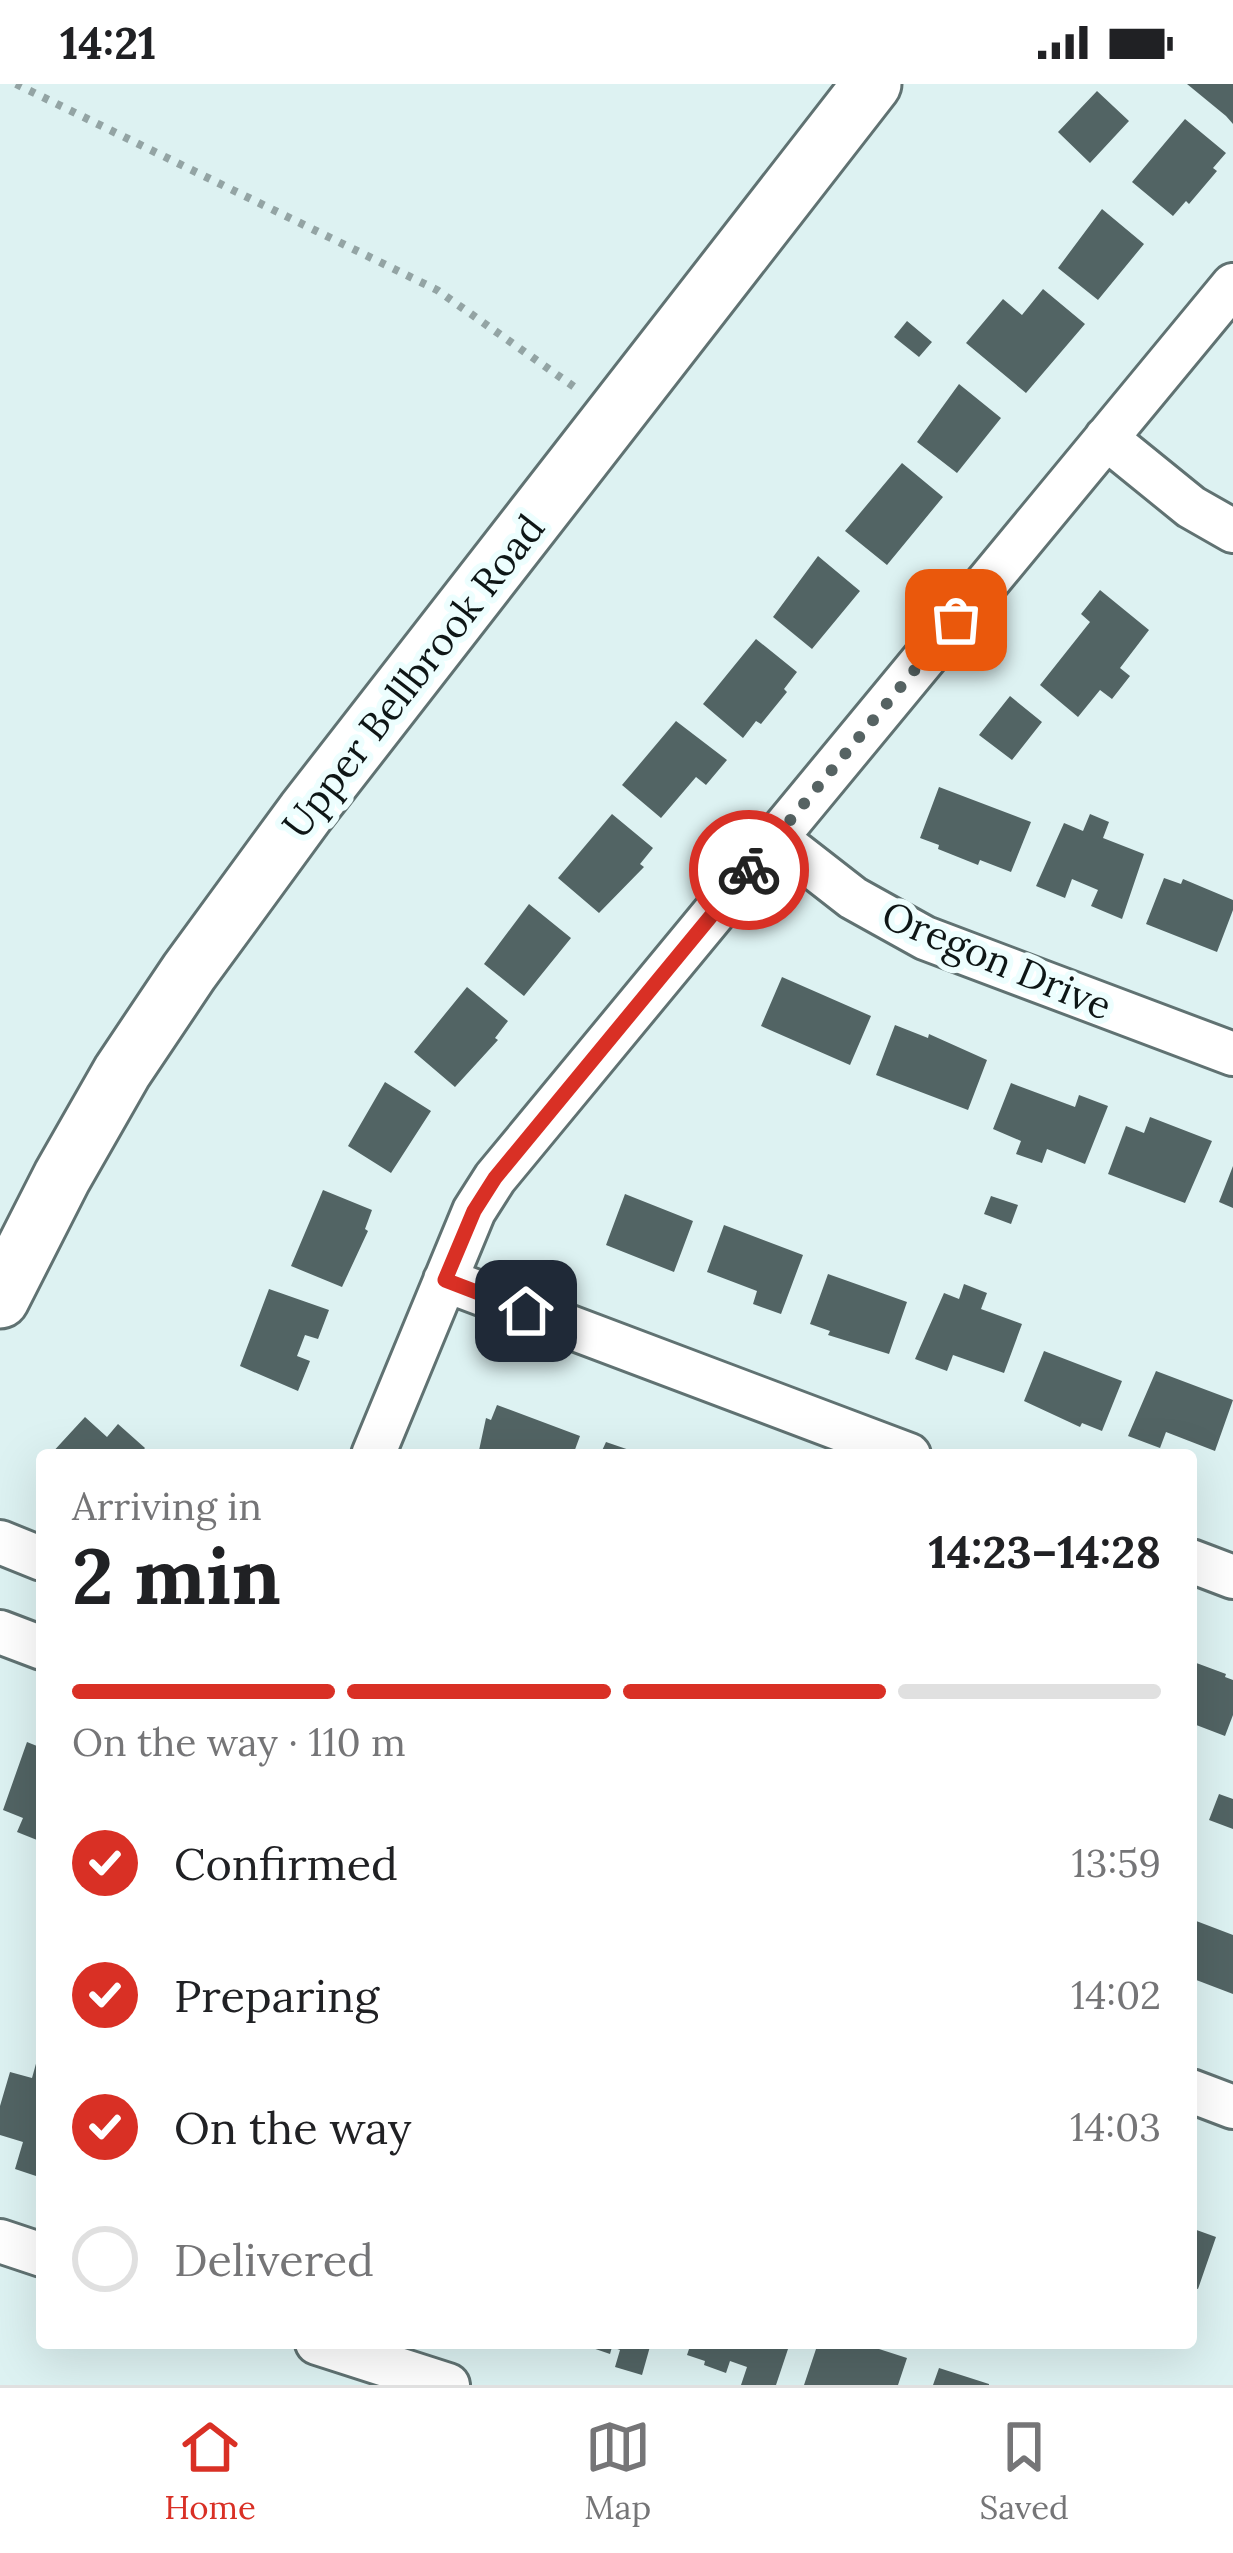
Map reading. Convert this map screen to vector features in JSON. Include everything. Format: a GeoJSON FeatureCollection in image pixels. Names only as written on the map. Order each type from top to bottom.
{"type":"FeatureCollection","features":[{"type":"Feature","properties":{"kind":"main road","name":"Upper Bellbrook Road"},"geometry":{"type":"LineString","coordinates":[[0,1299],[122,1072],[188,972],[305,812],[872,84]]}},
{"type":"Feature","properties":{"kind":"street"},"geometry":{"type":"LineString","coordinates":[[375,1449],[474,1211],[495,1178],[1233,285]]}},
{"type":"Feature","properties":{"kind":"street"},"geometry":{"type":"LineString","coordinates":[[1106,438],[1191,507],[1233,531]]}},
{"type":"Feature","properties":{"kind":"street","name":"Oregon Drive"},"geometry":{"type":"LineString","coordinates":[[776,838],[853,898],[925,938],[1233,1054]]}},
{"type":"Feature","properties":{"kind":"street"},"geometry":{"type":"LineString","coordinates":[[445,1280],[893,1449]]}},
{"type":"Feature","properties":{"kind":"street"},"geometry":{"type":"LineString","coordinates":[[0,1542],[36,1557]]}},
{"type":"Feature","properties":{"kind":"street"},"geometry":{"type":"LineString","coordinates":[[1197,1563],[1233,1577]]}},
{"type":"Feature","properties":{"kind":"street"},"geometry":{"type":"LineString","coordinates":[[0,1632],[36,1646]]}},
{"type":"Feature","properties":{"kind":"street"},"geometry":{"type":"LineString","coordinates":[[1197,2093],[1233,2107]]}},
{"type":"Feature","properties":{"kind":"street"},"geometry":{"type":"LineString","coordinates":[[0,2241],[36,2253]]}},
{"type":"Feature","properties":{"kind":"street"},"geometry":{"type":"LineString","coordinates":[[336,2349],[448,2385]]}},
{"type":"Feature","properties":{"kind":"path"},"geometry":{"type":"LineString","coordinates":[[16,84],[437,290],[615,416]]}},
{"type":"Feature","properties":{"kind":"building"},"geometry":{"type":"Polygon","coordinates":[[[1187,84],[1233,84],[1233,124],[1226,116],[1187,84]]]}},
{"type":"Feature","properties":{"kind":"building"},"geometry":{"type":"Polygon","coordinates":[[[1097,91],[1129,121],[1090,163],[1058,132],[1097,91]]]}},
{"type":"Feature","properties":{"kind":"building"},"geometry":{"type":"Polygon","coordinates":[[[1185,119],[1226,153],[1213,168],[1217,171],[1173,216],[1132,182],[1185,119]]]}},
{"type":"Feature","properties":{"kind":"building"},"geometry":{"type":"Polygon","coordinates":[[[1102,209],[1144,244],[1098,300],[1058,268],[1102,209]]]}},
{"type":"Feature","properties":{"kind":"building"},"geometry":{"type":"Polygon","coordinates":[[[1043,289],[1085,324],[1026,393],[966,343],[1003,299],[1022,315],[1043,289]]]}},
{"type":"Feature","properties":{"kind":"building"},"geometry":{"type":"Polygon","coordinates":[[[907,321],[932,342],[919,357],[894,337],[907,321]]]}},
{"type":"Feature","properties":{"kind":"building"},"geometry":{"type":"Polygon","coordinates":[[[959,384],[1001,418],[957,473],[917,442],[959,384]]]}},
{"type":"Feature","properties":{"kind":"building"},"geometry":{"type":"Polygon","coordinates":[[[902,463],[943,497],[887,565],[845,531],[902,463]]]}},
{"type":"Feature","properties":{"kind":"building"},"geometry":{"type":"Polygon","coordinates":[[[818,556],[860,591],[812,649],[773,617],[818,556]]]}},
{"type":"Feature","properties":{"kind":"building"},"geometry":{"type":"Polygon","coordinates":[[[1100,590],[1149,630],[1120,668],[1130,676],[1112,699],[1100,690],[1078,717],[1040,685],[1090,622],[1081,614],[1100,590]]]}},
{"type":"Feature","properties":{"kind":"building"},"geometry":{"type":"Polygon","coordinates":[[[756,639],[797,672],[761,724],[756,721],[743,738],[703,704],[756,639]]]}},
{"type":"Feature","properties":{"kind":"building"},"geometry":{"type":"Polygon","coordinates":[[[1010,696],[1042,722],[1012,760],[979,735],[1010,696]]]}},
{"type":"Feature","properties":{"kind":"building"},"geometry":{"type":"Polygon","coordinates":[[[676,721],[727,760],[706,785],[696,777],[661,818],[622,785],[676,721]]]}},
{"type":"Feature","properties":{"kind":"building"},"geometry":{"type":"Polygon","coordinates":[[[939,787],[1031,822],[1011,872],[980,860],[978,865],[920,838],[939,787]]]}},
{"type":"Feature","properties":{"kind":"building"},"geometry":{"type":"Polygon","coordinates":[[[612,814],[653,848],[640,864],[644,867],[599,913],[558,878],[612,814]]]}},
{"type":"Feature","properties":{"kind":"building"},"geometry":{"type":"Polygon","coordinates":[[[1090,814],[1109,822],[1103,838],[1144,854],[1122,919],[1091,906],[1098,890],[1072,879],[1065,898],[1036,886],[1064,823],[1083,831],[1090,814]]]}},
{"type":"Feature","properties":{"kind":"building"},"geometry":{"type":"Polygon","coordinates":[[[1164,878],[1181,884],[1183,879],[1233,900],[1217,952],[1146,924],[1164,878]]]}},
{"type":"Feature","properties":{"kind":"building"},"geometry":{"type":"Polygon","coordinates":[[[529,904],[571,938],[524,996],[484,964],[529,904]]]}},
{"type":"Feature","properties":{"kind":"building"},"geometry":{"type":"Polygon","coordinates":[[[782,977],[871,1016],[850,1065],[761,1026],[782,977]]]}},
{"type":"Feature","properties":{"kind":"building"},"geometry":{"type":"Polygon","coordinates":[[[467,987],[508,1021],[498,1040],[455,1087],[414,1052],[467,987]]]}},
{"type":"Feature","properties":{"kind":"building"},"geometry":{"type":"Polygon","coordinates":[[[895,1025],[928,1038],[929,1034],[987,1060],[968,1110],[876,1075],[895,1025]]]}},
{"type":"Feature","properties":{"kind":"building"},"geometry":{"type":"Polygon","coordinates":[[[385,1082],[431,1111],[391,1173],[348,1146],[385,1082]]]}},
{"type":"Feature","properties":{"kind":"building"},"geometry":{"type":"Polygon","coordinates":[[[1011,1083],[1075,1107],[1079,1095],[1108,1106],[1085,1164],[1047,1149],[1042,1163],[1016,1154],[1021,1141],[993,1129],[1011,1083]]]}},
{"type":"Feature","properties":{"kind":"building"},"geometry":{"type":"Polygon","coordinates":[[[1150,1117],[1212,1141],[1185,1203],[1108,1174],[1126,1126],[1144,1133],[1150,1117]]]}},
{"type":"Feature","properties":{"kind":"building"},"geometry":{"type":"Polygon","coordinates":[[[1233,1166],[1233,1208],[1219,1202],[1233,1166]]]}},
{"type":"Feature","properties":{"kind":"building"},"geometry":{"type":"Polygon","coordinates":[[[323,1190],[372,1210],[368,1231],[342,1287],[291,1266],[323,1190]]]}},
{"type":"Feature","properties":{"kind":"building"},"geometry":{"type":"Polygon","coordinates":[[[625,1194],[693,1221],[674,1272],[606,1245],[625,1194]]]}},
{"type":"Feature","properties":{"kind":"building"},"geometry":{"type":"Polygon","coordinates":[[[991,1196],[1018,1205],[1011,1224],[984,1214],[991,1196]]]}},
{"type":"Feature","properties":{"kind":"building"},"geometry":{"type":"Polygon","coordinates":[[[724,1225],[803,1255],[781,1314],[753,1304],[757,1291],[707,1272],[724,1225]]]}},
{"type":"Feature","properties":{"kind":"building"},"geometry":{"type":"Polygon","coordinates":[[[828,1274],[907,1302],[889,1354],[828,1335],[830,1331],[810,1324],[828,1274]]]}},
{"type":"Feature","properties":{"kind":"building"},"geometry":{"type":"Polygon","coordinates":[[[964,1284],[987,1293],[981,1309],[1022,1324],[1004,1373],[953,1355],[947,1371],[915,1359],[944,1293],[959,1299],[964,1284]]]}},
{"type":"Feature","properties":{"kind":"building"},"geometry":{"type":"Polygon","coordinates":[[[269,1289],[329,1310],[318,1339],[305,1335],[297,1356],[310,1361],[298,1391],[240,1366],[269,1289]]]}},
{"type":"Feature","properties":{"kind":"building"},"geometry":{"type":"Polygon","coordinates":[[[1044,1351],[1122,1381],[1102,1431],[1082,1423],[1080,1427],[1024,1401],[1044,1351]]]}},
{"type":"Feature","properties":{"kind":"building"},"geometry":{"type":"Polygon","coordinates":[[[1156,1371],[1233,1400],[1215,1451],[1166,1432],[1160,1448],[1128,1436],[1156,1371]]]}},
{"type":"Feature","properties":{"kind":"building"},"geometry":{"type":"Polygon","coordinates":[[[497,1405],[580,1436],[575,1449],[479,1449],[486,1418],[491,1420],[497,1405]]]}},
{"type":"Feature","properties":{"kind":"building"},"geometry":{"type":"Polygon","coordinates":[[[85,1417],[107,1437],[118,1424],[145,1448],[144,1449],[56,1449],[85,1417]]]}},
{"type":"Feature","properties":{"kind":"building"},"geometry":{"type":"Polygon","coordinates":[[[1197,1663],[1233,1680],[1233,1715],[1225,1736],[1197,1725],[1197,1663]]]}},
{"type":"Feature","properties":{"kind":"building"},"geometry":{"type":"Polygon","coordinates":[[[27,1742],[36,1746],[36,1840],[17,1832],[23,1818],[3,1810],[27,1742]]]}},
{"type":"Feature","properties":{"kind":"building"},"geometry":{"type":"Polygon","coordinates":[[[1219,1794],[1233,1799],[1233,1829],[1209,1820],[1219,1794]]]}},
{"type":"Feature","properties":{"kind":"building"},"geometry":{"type":"Polygon","coordinates":[[[1197,1921],[1233,1935],[1233,1994],[1197,1980],[1197,1921]]]}},
{"type":"Feature","properties":{"kind":"building"},"geometry":{"type":"Polygon","coordinates":[[[36,2064],[36,2176],[15,2169],[23,2142],[0,2135],[0,2106],[10,2072],[32,2078],[36,2064]]]}},
{"type":"Feature","properties":{"kind":"building"},"geometry":{"type":"Polygon","coordinates":[[[1197,2230],[1216,2237],[1197,2289],[1197,2230]]]}},
{"type":"Feature","properties":{"kind":"building"},"geometry":{"type":"Polygon","coordinates":[[[649,2349],[642,2375],[615,2367],[620,2350],[649,2349]]]}},
{"type":"Feature","properties":{"kind":"building"},"geometry":{"type":"Polygon","coordinates":[[[689,2349],[788,2349],[776,2385],[741,2385],[747,2367],[730,2361],[726,2373],[687,2355],[689,2349]]]}},
{"type":"Feature","properties":{"kind":"building"},"geometry":{"type":"Polygon","coordinates":[[[816,2349],[879,2349],[907,2358],[898,2385],[804,2385],[816,2349]]]}},
{"type":"Feature","properties":{"kind":"building"},"geometry":{"type":"Polygon","coordinates":[[[939,2368],[989,2384],[989,2385],[933,2385],[939,2368]]]}},
{"type":"Feature","properties":{"kind":"way so far"},"geometry":{"type":"LineString","coordinates":[[749,870],[956,620]]}},
{"type":"Feature","properties":{"kind":"route"},"geometry":{"type":"LineString","coordinates":[[526,1311],[445,1280],[474,1211],[495,1178],[749,870]]}}]}
